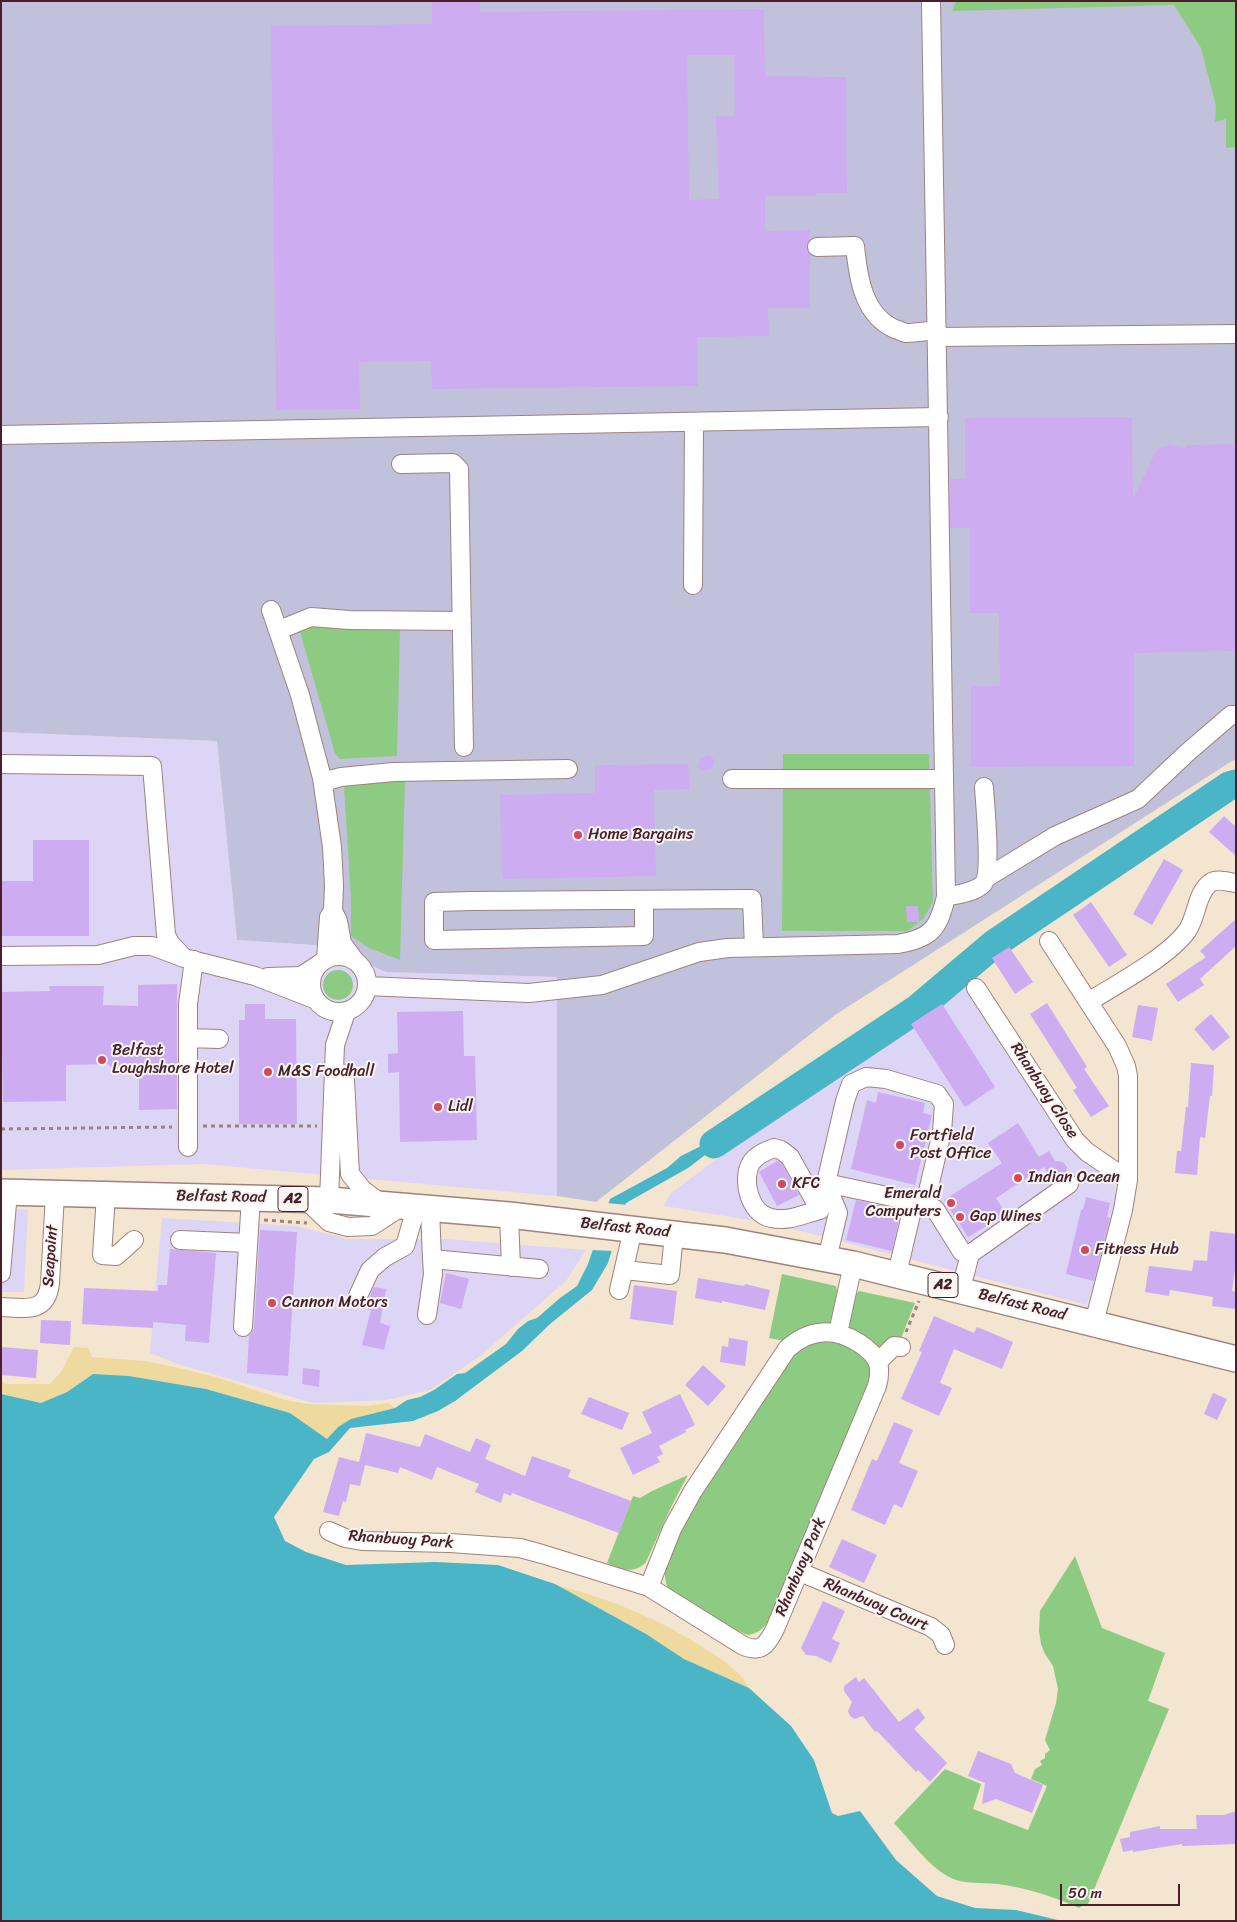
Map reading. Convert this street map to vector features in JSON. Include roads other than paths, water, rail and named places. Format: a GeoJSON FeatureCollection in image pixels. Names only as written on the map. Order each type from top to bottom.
{"type":"FeatureCollection","features":[{"type":"Feature","properties":{"kind":"highway","name":"Belfast Road"},"geometry":{"type":"LineString","coordinates":[[4,1192],[106,1195],[250,1208],[317,1200],[509,1215],[584,1224],[636,1236],[674,1234],[749,1244],[897,1274],[1236,1359]]}},
{"type":"Feature","properties":{"kind":"street"},"geometry":{"type":"LineString","coordinates":[[367,986],[529,993],[602,985],[699,952],[728,948],[898,944],[917,941],[933,930],[941,917],[946,897],[931,1]]}},
{"type":"Feature","properties":{"kind":"street"},"geometry":{"type":"LineString","coordinates":[[818,247],[855,246],[857,269],[867,302],[873,312],[888,326],[905,333],[1236,334]]}},
{"type":"Feature","properties":{"kind":"street"},"geometry":{"type":"LineString","coordinates":[[1,435],[938,417]]}},
{"type":"Feature","properties":{"kind":"street"},"geometry":{"type":"LineString","coordinates":[[693,585],[694,422]]}},
{"type":"Feature","properties":{"kind":"street"},"geometry":{"type":"LineString","coordinates":[[401,464],[453,463],[459,469],[464,746]]}},
{"type":"Feature","properties":{"kind":"street"},"geometry":{"type":"LineString","coordinates":[[271,610],[300,695],[323,782],[332,847],[333,910],[338,921],[342,942],[362,968],[366,977],[367,986],[360,1003],[346,1012],[337,1013],[328,1011],[314,999],[310,981],[313,972],[322,962],[329,917],[333,910]]}},
{"type":"Feature","properties":{"kind":"street"},"geometry":{"type":"LineString","coordinates":[[279,630],[311,617],[350,620],[462,622]]}},
{"type":"Feature","properties":{"kind":"street"},"geometry":{"type":"LineString","coordinates":[[986,878],[1054,836],[1138,798],[1188,752],[1232,715],[1236,715]]}},
{"type":"Feature","properties":{"kind":"street"},"geometry":{"type":"LineString","coordinates":[[1,764],[152,766],[159,941]]}},
{"type":"Feature","properties":{"kind":"street"},"geometry":{"type":"LineString","coordinates":[[323,782],[341,777],[394,772],[568,770]]}},
{"type":"Feature","properties":{"kind":"street"},"geometry":{"type":"LineString","coordinates":[[732,779],[944,779]]}},
{"type":"Feature","properties":{"kind":"street"},"geometry":{"type":"LineString","coordinates":[[946,897],[974,890],[981,886],[986,878],[988,860],[984,787]]}},
{"type":"Feature","properties":{"kind":"street"},"geometry":{"type":"LineString","coordinates":[[1090,1002],[1161,955],[1179,940],[1190,926],[1202,892],[1209,884],[1218,880],[1236,884]]}},
{"type":"Feature","properties":{"kind":"street"},"geometry":{"type":"LineString","coordinates":[[644,900],[644,936],[434,940],[434,902],[644,900],[752,899],[754,947]]}},
{"type":"Feature","properties":{"kind":"street"},"geometry":{"type":"LineString","coordinates":[[1,956],[98,955],[159,941],[189,959],[255,976],[314,999]]}},
{"type":"Feature","properties":{"kind":"street"},"geometry":{"type":"LineString","coordinates":[[1048,941],[1090,1002],[1117,1046],[1126,1066],[1129,1086],[1128,1180],[1123,1210],[1094,1324]]}},
{"type":"Feature","properties":{"kind":"street"},"geometry":{"type":"LineString","coordinates":[[255,976],[284,978],[301,976],[322,962],[336,956],[346,957],[355,961]]}},
{"type":"Feature","properties":{"kind":"street"},"geometry":{"type":"LineString","coordinates":[[188,1147],[189,959]]}},
{"type":"Feature","properties":{"kind":"street","name":"Rhanbuoy Close"},"geometry":{"type":"LineString","coordinates":[[976,988],[1075,1140],[1087,1152],[1128,1180]]}},
{"type":"Feature","properties":{"kind":"street"},"geometry":{"type":"LineString","coordinates":[[328,1011],[335,1045]]}},
{"type":"Feature","properties":{"kind":"street"},"geometry":{"type":"LineString","coordinates":[[317,1200],[333,1126],[333,1064],[335,1045],[346,1012]]}},
{"type":"Feature","properties":{"kind":"street"},"geometry":{"type":"LineString","coordinates":[[188,1038],[219,1038]]}},
{"type":"Feature","properties":{"kind":"street"},"geometry":{"type":"LineString","coordinates":[[333,1064],[344,1080],[350,1174],[364,1190],[408,1207],[432,1259],[433,1274],[427,1315]]}},
{"type":"Feature","properties":{"kind":"street"},"geometry":{"type":"LineString","coordinates":[[827,1259],[838,1213],[826,1183],[839,1125],[851,1084],[866,1077],[886,1079],[937,1094],[944,1104],[942,1132],[897,1274]]}},
{"type":"Feature","properties":{"kind":"street"},"geometry":{"type":"LineString","coordinates":[[820,1210],[790,1157],[781,1150],[774,1148],[755,1158],[748,1172],[750,1198],[762,1215],[769,1218],[788,1219],[820,1210],[838,1213]]}},
{"type":"Feature","properties":{"kind":"street"},"geometry":{"type":"LineString","coordinates":[[826,1183],[919,1203],[935,1209],[962,1252],[970,1254]]}},
{"type":"Feature","properties":{"kind":"street"},"geometry":{"type":"LineString","coordinates":[[961,1290],[970,1254],[1069,1184]]}},
{"type":"Feature","properties":{"kind":"street"},"geometry":{"type":"LineString","coordinates":[[1,1272],[4,1192]]}},
{"type":"Feature","properties":{"kind":"street","name":"Seapoint"},"geometry":{"type":"LineString","coordinates":[[1,1307],[35,1307],[44,1302],[48,1296],[54,1194]]}},
{"type":"Feature","properties":{"kind":"street"},"geometry":{"type":"LineString","coordinates":[[106,1195],[102,1255],[116,1256],[134,1240]]}},
{"type":"Feature","properties":{"kind":"street"},"geometry":{"type":"LineString","coordinates":[[358,1296],[370,1270],[385,1257],[405,1246],[408,1207]]}},
{"type":"Feature","properties":{"kind":"street"},"geometry":{"type":"LineString","coordinates":[[243,1327],[250,1208]]}},
{"type":"Feature","properties":{"kind":"street"},"geometry":{"type":"LineString","coordinates":[[509,1215],[511,1267]]}},
{"type":"Feature","properties":{"kind":"street"},"geometry":{"type":"LineString","coordinates":[[625,1270],[670,1275],[674,1234]]}},
{"type":"Feature","properties":{"kind":"street"},"geometry":{"type":"LineString","coordinates":[[619,1290],[636,1236]]}},
{"type":"Feature","properties":{"kind":"street"},"geometry":{"type":"LineString","coordinates":[[180,1240],[248,1243]]}},
{"type":"Feature","properties":{"kind":"street"},"geometry":{"type":"LineString","coordinates":[[432,1259],[539,1268]]}},
{"type":"Feature","properties":{"kind":"street"},"geometry":{"type":"LineString","coordinates":[[838,1333],[853,1264]]}},
{"type":"Feature","properties":{"kind":"street"},"geometry":{"type":"LineString","coordinates":[[649,1587],[672,1529],[692,1491],[787,1349],[798,1340],[823,1332],[838,1333],[862,1345],[872,1353],[878,1362],[894,1346],[900,1347]]}},
{"type":"Feature","properties":{"kind":"street","name":"Rhanbuoy Park"},"geometry":{"type":"LineString","coordinates":[[329,1531],[345,1538],[362,1541],[450,1543],[520,1548],[649,1587],[742,1645],[756,1649],[763,1646],[772,1635],[800,1572],[878,1386],[880,1371],[878,1362]]}},
{"type":"Feature","properties":{"kind":"street","name":"Rhanbuoy Court"},"geometry":{"type":"LineString","coordinates":[[800,1572],[931,1627],[941,1635],[945,1645]]}},
{"type":"Feature","properties":{"kind":"water"},"geometry":{"type":"Polygon","coordinates":[[[711,1141],[717,1146],[688,1168],[626,1203],[608,1263],[592,1290],[550,1324],[522,1351],[455,1401],[438,1411],[413,1421],[350,1428],[329,1452],[314,1459],[274,1517],[285,1541],[306,1552],[346,1565],[435,1562],[498,1565],[555,1584],[646,1634],[684,1659],[749,1688],[791,1726],[814,1760],[832,1813],[838,1816],[860,1811],[896,1860],[937,1896],[975,1908],[1016,1910],[1062,1921],[1,1921],[1,1394],[41,1403],[67,1392],[93,1374],[129,1376],[206,1389],[290,1413],[327,1439],[338,1427],[351,1419],[395,1408],[407,1400],[420,1397],[434,1390],[457,1374],[465,1373],[506,1344],[518,1329],[528,1321],[537,1318],[577,1286],[588,1264],[610,1199],[667,1168],[681,1156],[711,1141]]]}},
{"type":"Feature","properties":{"kind":"waterway"},"geometry":{"type":"LineString","coordinates":[[714,1144],[917,1009],[994,944],[1229,786],[1236,784]]}},
{"type":"Feature","properties":{"kind":"place","name":"Home Bargains"},"geometry":{"type":"Point","coordinates":[578,835]}},
{"type":"Feature","properties":{"kind":"place","name":"Belfast Loughshore Hotel"},"geometry":{"type":"Point","coordinates":[102,1060]}},
{"type":"Feature","properties":{"kind":"place","name":"M&S Foodhall"},"geometry":{"type":"Point","coordinates":[268,1072]}},
{"type":"Feature","properties":{"kind":"place","name":"Lidl"},"geometry":{"type":"Point","coordinates":[438,1107]}},
{"type":"Feature","properties":{"kind":"place","name":"Fortfield Post Office"},"geometry":{"type":"Point","coordinates":[900,1145]}},
{"type":"Feature","properties":{"kind":"place","name":"Indian Ocean"},"geometry":{"type":"Point","coordinates":[1018,1178]}},
{"type":"Feature","properties":{"kind":"place","name":"KFC"},"geometry":{"type":"Point","coordinates":[782,1184]}},
{"type":"Feature","properties":{"kind":"place","name":"Emerald Computers"},"geometry":{"type":"Point","coordinates":[951,1203]}},
{"type":"Feature","properties":{"kind":"place","name":"Gap Wines"},"geometry":{"type":"Point","coordinates":[960,1217]}},
{"type":"Feature","properties":{"kind":"place","name":"Fitness Hub"},"geometry":{"type":"Point","coordinates":[1085,1250]}},
{"type":"Feature","properties":{"kind":"place","name":"Cannon Motors"},"geometry":{"type":"Point","coordinates":[272,1303]}}]}
